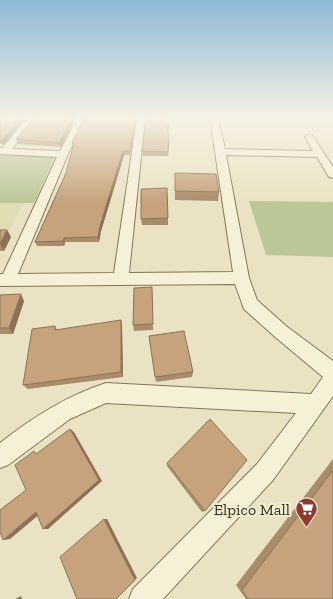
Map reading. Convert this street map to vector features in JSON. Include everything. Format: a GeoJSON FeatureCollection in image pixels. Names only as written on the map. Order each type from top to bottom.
{"type":"FeatureCollection","features":[{"type":"Feature","properties":{"kind":"street"},"geometry":{"type":"LineString","coordinates":[[67,146],[4,280],[241,278]]}},
{"type":"Feature","properties":{"kind":"street"},"geometry":{"type":"LineString","coordinates":[[120,278],[137,146]]}},
{"type":"Feature","properties":{"kind":"street"},"geometry":{"type":"LineString","coordinates":[[220,146],[241,278],[250,304],[280,331],[333,373]]}},
{"type":"Feature","properties":{"kind":"street"},"geometry":{"type":"LineString","coordinates":[[314,146],[333,175]]}},
{"type":"Feature","properties":{"kind":"street"},"geometry":{"type":"LineString","coordinates":[[3,151],[63,154]]}},
{"type":"Feature","properties":{"kind":"street"},"geometry":{"type":"LineString","coordinates":[[221,152],[319,154]]}},
{"type":"Feature","properties":{"kind":"street"},"geometry":{"type":"LineString","coordinates":[[146,595],[266,472],[333,380]]}},
{"type":"Feature","properties":{"kind":"street"},"geometry":{"type":"LineString","coordinates":[[0,457],[62,410],[85,399],[106,393],[315,404]]}},
{"type":"Feature","properties":{"kind":"shaded area"},"geometry":{"type":"Polygon","coordinates":[[[0,203],[24,203],[7,234],[0,234],[0,203]]]}},
{"type":"Feature","properties":{"kind":"green space"},"geometry":{"type":"Polygon","coordinates":[[[0,155],[55,157],[34,203],[0,203],[0,155]]]}},
{"type":"Feature","properties":{"kind":"green space"},"geometry":{"type":"Polygon","coordinates":[[[249,201],[333,202],[333,257],[266,255],[249,201]]]}},
{"type":"Feature","properties":{"kind":"building"},"geometry":{"type":"Polygon","coordinates":[[[73,146],[131,146],[130,151],[123,151],[98,237],[64,238],[63,241],[35,242],[66,173],[73,146]]]}},
{"type":"Feature","properties":{"kind":"building"},"geometry":{"type":"Polygon","coordinates":[[[143,146],[168,146],[168,152],[142,151],[143,146]]]}},
{"type":"Feature","properties":{"kind":"building"},"geometry":{"type":"Polygon","coordinates":[[[175,173],[216,174],[219,192],[175,191],[175,173]]]}},
{"type":"Feature","properties":{"kind":"building"},"geometry":{"type":"Polygon","coordinates":[[[167,188],[168,218],[141,219],[141,189],[167,188]]]}},
{"type":"Feature","properties":{"kind":"building"},"geometry":{"type":"Polygon","coordinates":[[[0,230],[7,230],[0,244],[0,230]]]}},
{"type":"Feature","properties":{"kind":"building"},"geometry":{"type":"Polygon","coordinates":[[[152,287],[153,324],[133,325],[134,288],[152,287]]]}},
{"type":"Feature","properties":{"kind":"building"},"geometry":{"type":"Polygon","coordinates":[[[21,294],[9,328],[0,328],[0,295],[21,294]]]}},
{"type":"Feature","properties":{"kind":"building"},"geometry":{"type":"Polygon","coordinates":[[[121,320],[121,372],[23,385],[32,329],[55,326],[55,330],[121,320]]]}},
{"type":"Feature","properties":{"kind":"building"},"geometry":{"type":"Polygon","coordinates":[[[184,331],[193,372],[155,377],[149,336],[184,331]]]}},
{"type":"Feature","properties":{"kind":"building"},"geometry":{"type":"Polygon","coordinates":[[[210,419],[247,460],[205,511],[167,463],[210,419]]]}},
{"type":"Feature","properties":{"kind":"building"},"geometry":{"type":"Polygon","coordinates":[[[70,429],[99,480],[43,529],[36,512],[3,540],[0,532],[0,510],[26,490],[15,465],[34,451],[36,454],[70,429]]]}},
{"type":"Feature","properties":{"kind":"building","name":"Elpico Mall"},"geometry":{"type":"Polygon","coordinates":[[[333,470],[333,599],[248,599],[242,590],[333,470]]]}},
{"type":"Feature","properties":{"kind":"building"},"geometry":{"type":"Polygon","coordinates":[[[104,519],[135,580],[116,599],[77,599],[60,557],[104,519]]]}},
{"type":"Feature","properties":{"kind":"place","name":"Elpico Mall"},"geometry":{"type":"Point","coordinates":[306,528]}}]}
